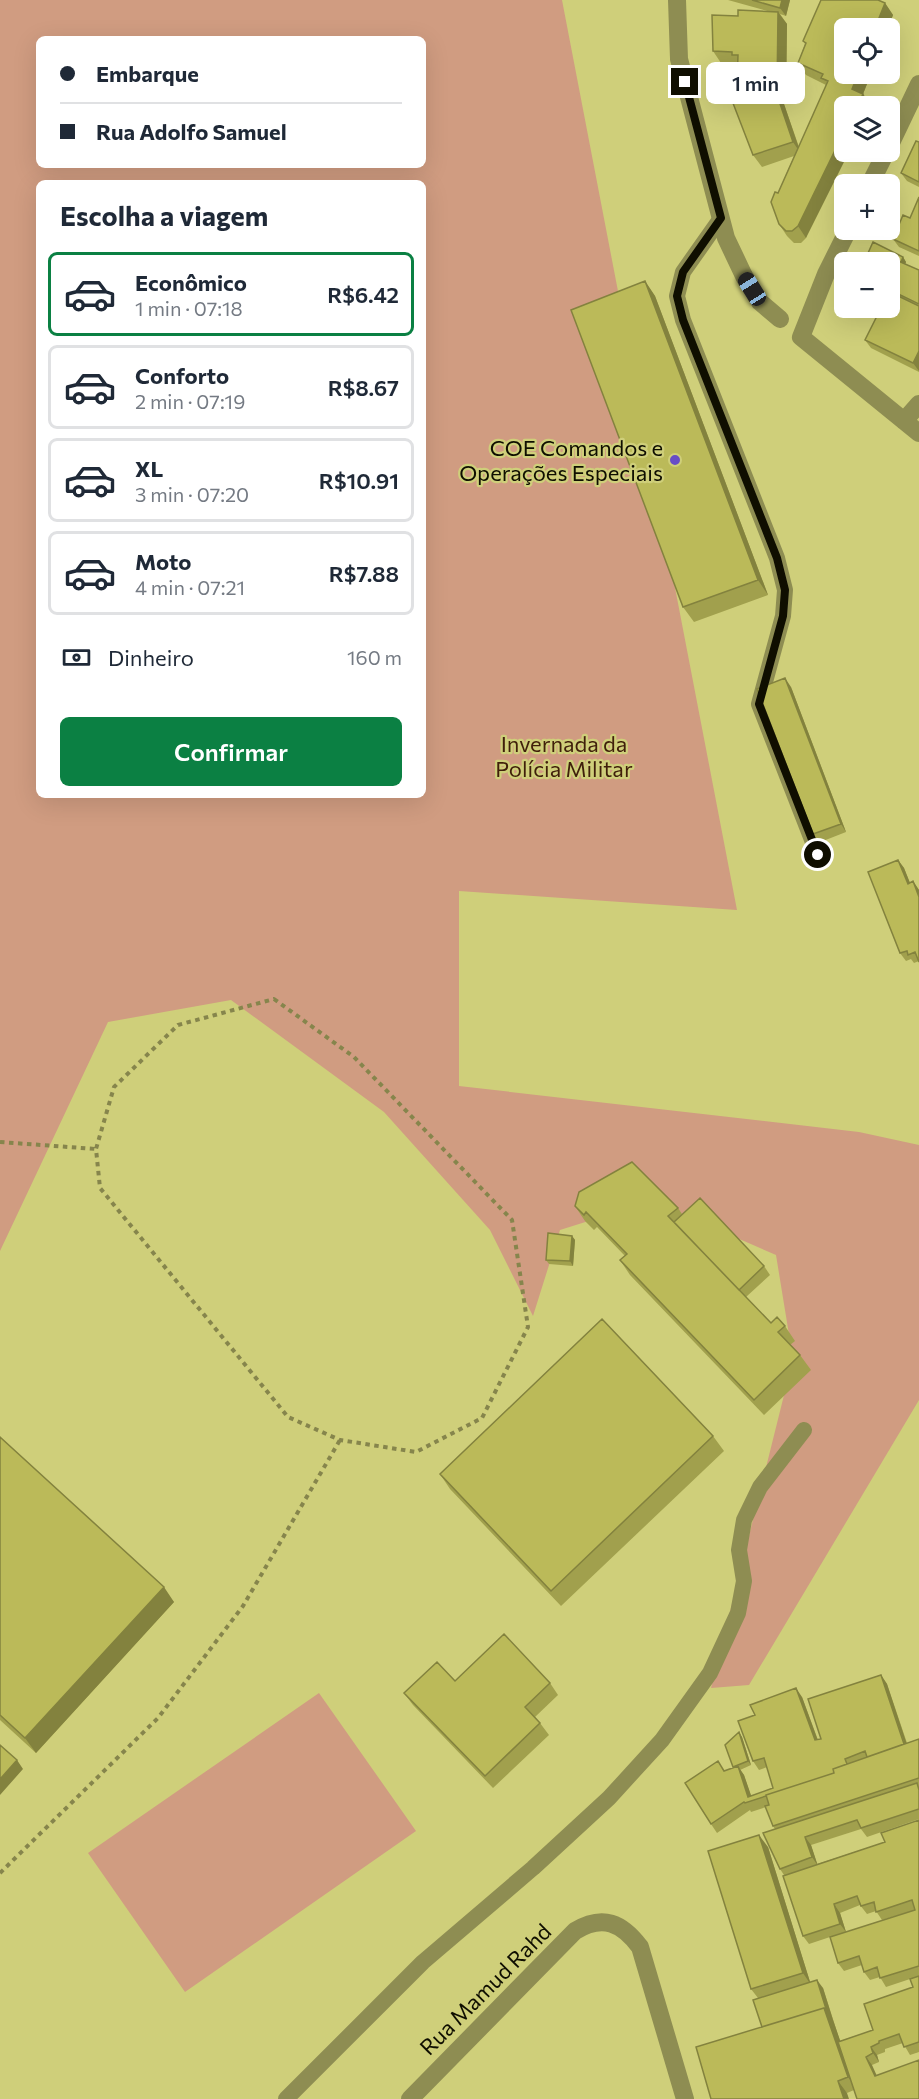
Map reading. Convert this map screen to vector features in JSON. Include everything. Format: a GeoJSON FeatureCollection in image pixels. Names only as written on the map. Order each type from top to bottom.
{"type":"FeatureCollection","features":[{"type":"Feature","properties":{"kind":"street"},"geometry":{"type":"LineString","coordinates":[[677,0],[679,59],[726,238],[744,276],[760,302],[780,319]]}},
{"type":"Feature","properties":{"kind":"street"},"geometry":{"type":"LineString","coordinates":[[900,124],[919,84]]}},
{"type":"Feature","properties":{"kind":"street"},"geometry":{"type":"LineString","coordinates":[[843,240],[826,274],[801,337],[919,433]]}},
{"type":"Feature","properties":{"kind":"street"},"geometry":{"type":"LineString","coordinates":[[904,421],[919,404]]}},
{"type":"Feature","properties":{"kind":"street","name":"Rua Mamud Rahd"},"geometry":{"type":"LineString","coordinates":[[410,2099],[575,1931],[587,1924],[599,1922],[615,1925],[629,1932],[640,1947],[685,2099]]}},
{"type":"Feature","properties":{"kind":"lane"},"geometry":{"type":"LineString","coordinates":[[721,218],[683,272],[677,296],[683,320],[777,558],[785,590],[783,616],[759,704],[818,855]]}},
{"type":"Feature","properties":{"kind":"lane"},"geometry":{"type":"LineString","coordinates":[[286,2099],[423,1962],[533,1868],[601,1806],[662,1740],[710,1673],[738,1613],[744,1581],[739,1550],[744,1520],[760,1487],[804,1430]]}},
{"type":"Feature","properties":{"kind":"path"},"geometry":{"type":"LineString","coordinates":[[274,999],[354,1057],[512,1220],[528,1327],[482,1418],[416,1452],[340,1440],[288,1417],[100,1188],[96,1149],[114,1087],[178,1025],[274,999]]}},
{"type":"Feature","properties":{"kind":"path"},"geometry":{"type":"LineString","coordinates":[[0,1142],[96,1149]]}},
{"type":"Feature","properties":{"kind":"path"},"geometry":{"type":"LineString","coordinates":[[0,1872],[159,1718],[243,1606],[340,1440]]}},
{"type":"Feature","properties":{"kind":"green space","name":"Invernada da Polícia Militar"},"geometry":{"type":"Polygon","coordinates":[[[0,0],[562,0],[737,910],[459,891],[459,1086],[859,1132],[919,1145],[919,1400],[749,1685],[711,1688],[793,1359],[776,1255],[652,1201],[560,1230],[533,1316],[490,1230],[384,1112],[231,1000],[108,1022],[0,1251],[0,0]]]}},
{"type":"Feature","properties":{"kind":"green space"},"geometry":{"type":"Polygon","coordinates":[[[319,1693],[416,1831],[185,1992],[88,1853],[319,1693]]]}},
{"type":"Feature","properties":{"kind":"building"},"geometry":{"type":"Polygon","coordinates":[[[752,0],[782,0],[780,8],[752,0]]]}},
{"type":"Feature","properties":{"kind":"building"},"geometry":{"type":"Polygon","coordinates":[[[821,0],[878,0],[885,3],[879,18],[834,18],[834,84],[854,84],[852,89],[863,94],[862,96],[834,96],[834,152],[798,226],[792,231],[786,231],[779,224],[771,202],[775,192],[778,193],[828,81],[821,78],[823,74],[798,63],[806,43],[803,41],[821,0]]]}},
{"type":"Feature","properties":{"kind":"building"},"geometry":{"type":"Polygon","coordinates":[[[738,10],[778,12],[776,92],[793,142],[753,155],[726,85],[737,84],[738,55],[732,55],[732,52],[713,51],[712,15],[738,16],[738,10]]]}},
{"type":"Feature","properties":{"kind":"building"},"geometry":{"type":"Polygon","coordinates":[[[916,141],[919,142],[919,182],[901,173],[916,141]]]}},
{"type":"Feature","properties":{"kind":"building"},"geometry":{"type":"Polygon","coordinates":[[[919,197],[919,251],[895,240],[900,240],[900,222],[903,215],[910,218],[919,197]]]}},
{"type":"Feature","properties":{"kind":"building"},"geometry":{"type":"Polygon","coordinates":[[[873,242],[893,252],[868,252],[873,242]]]}},
{"type":"Feature","properties":{"kind":"building"},"geometry":{"type":"Polygon","coordinates":[[[900,262],[919,270],[919,304],[900,295],[900,262]]]}},
{"type":"Feature","properties":{"kind":"building","name":"COE Comandos e Operações Especiais"},"geometry":{"type":"Polygon","coordinates":[[[645,281],[758,580],[683,607],[571,310],[645,281]]]}},
{"type":"Feature","properties":{"kind":"building"},"geometry":{"type":"Polygon","coordinates":[[[900,297],[919,306],[919,351],[913,363],[865,340],[876,318],[900,318],[900,297]]]}},
{"type":"Feature","properties":{"kind":"building"},"geometry":{"type":"Polygon","coordinates":[[[785,678],[841,824],[813,834],[757,689],[785,678]]]}},
{"type":"Feature","properties":{"kind":"building"},"geometry":{"type":"Polygon","coordinates":[[[898,860],[908,884],[913,881],[919,897],[919,962],[915,952],[908,955],[907,951],[900,953],[868,872],[898,860]]]}},
{"type":"Feature","properties":{"kind":"building"},"geometry":{"type":"Polygon","coordinates":[[[632,1162],[678,1208],[668,1216],[771,1323],[777,1317],[785,1326],[778,1332],[800,1355],[754,1400],[620,1260],[627,1254],[586,1212],[584,1215],[575,1206],[579,1192],[632,1162]]]}},
{"type":"Feature","properties":{"kind":"building"},"geometry":{"type":"Polygon","coordinates":[[[700,1198],[764,1266],[739,1290],[674,1222],[700,1198]]]}},
{"type":"Feature","properties":{"kind":"building"},"geometry":{"type":"Polygon","coordinates":[[[548,1233],[572,1236],[570,1261],[546,1260],[548,1233]]]}},
{"type":"Feature","properties":{"kind":"building"},"geometry":{"type":"Polygon","coordinates":[[[602,1319],[713,1436],[551,1591],[440,1474],[602,1319]]]}},
{"type":"Feature","properties":{"kind":"building"},"geometry":{"type":"Polygon","coordinates":[[[0,1437],[164,1587],[25,1738],[0,1715],[0,1437]]]}},
{"type":"Feature","properties":{"kind":"building"},"geometry":{"type":"Polygon","coordinates":[[[504,1634],[550,1683],[525,1707],[540,1723],[485,1776],[404,1693],[437,1662],[455,1681],[504,1634]]]}},
{"type":"Feature","properties":{"kind":"building"},"geometry":{"type":"Polygon","coordinates":[[[881,1675],[904,1744],[867,1757],[865,1751],[845,1759],[847,1764],[833,1769],[834,1773],[744,1802],[711,1824],[685,1783],[718,1761],[724,1771],[738,1766],[748,1797],[773,1788],[764,1758],[753,1761],[738,1721],[755,1715],[750,1705],[796,1688],[815,1740],[821,1739],[808,1699],[881,1675]]]}},
{"type":"Feature","properties":{"kind":"building"},"geometry":{"type":"Polygon","coordinates":[[[739,1732],[748,1761],[733,1767],[725,1745],[739,1732]]]}},
{"type":"Feature","properties":{"kind":"building"},"geometry":{"type":"Polygon","coordinates":[[[919,1739],[919,1778],[773,1826],[765,1806],[769,1805],[766,1795],[834,1773],[833,1769],[919,1739]]]}},
{"type":"Feature","properties":{"kind":"building"},"geometry":{"type":"Polygon","coordinates":[[[0,1745],[17,1760],[0,1779],[0,1745]]]}},
{"type":"Feature","properties":{"kind":"building"},"geometry":{"type":"Polygon","coordinates":[[[917,1783],[919,1809],[861,1828],[857,1820],[805,1837],[812,1857],[780,1869],[763,1833],[917,1783]]]}},
{"type":"Feature","properties":{"kind":"building"},"geometry":{"type":"Polygon","coordinates":[[[919,1820],[919,1966],[880,1978],[877,1967],[864,1972],[859,1956],[838,1963],[830,1937],[915,1910],[912,1900],[876,1912],[874,1902],[861,1906],[857,1896],[834,1904],[840,1924],[803,1936],[783,1876],[885,1842],[881,1833],[919,1820]]]}},
{"type":"Feature","properties":{"kind":"building"},"geometry":{"type":"Polygon","coordinates":[[[759,1835],[803,1973],[751,1989],[708,1851],[759,1835]]]}},
{"type":"Feature","properties":{"kind":"building"},"geometry":{"type":"Polygon","coordinates":[[[919,1976],[919,2042],[904,2047],[899,2034],[879,2041],[871,2047],[873,2053],[866,2057],[875,2076],[919,2060],[919,2099],[857,2099],[838,2042],[873,2030],[864,2004],[913,1987],[910,1979],[919,1976]]]}},
{"type":"Feature","properties":{"kind":"building"},"geometry":{"type":"Polygon","coordinates":[[[817,1980],[827,2012],[824,2008],[762,2027],[753,2000],[817,1980]]]}},
{"type":"Feature","properties":{"kind":"building"},"geometry":{"type":"Polygon","coordinates":[[[824,2008],[848,2077],[838,2081],[844,2099],[711,2099],[696,2047],[824,2008]]]}},
{"type":"Feature","properties":{"kind":"place","name":"COE Comandos e Operações Especiais"},"geometry":{"type":"Point","coordinates":[675,460]}},
{"type":"Feature","properties":{"kind":"route"},"geometry":{"type":"LineString","coordinates":[[685,82],[721,218],[683,272],[677,296],[683,320],[777,558],[785,590],[783,616],[759,704],[818,855]]}}]}
